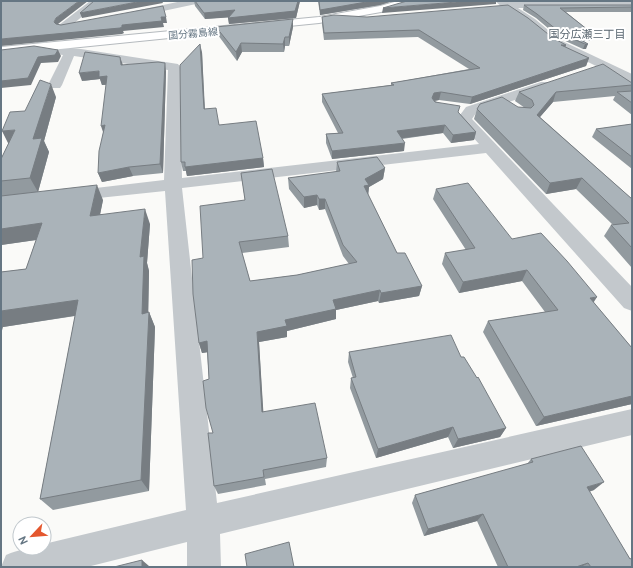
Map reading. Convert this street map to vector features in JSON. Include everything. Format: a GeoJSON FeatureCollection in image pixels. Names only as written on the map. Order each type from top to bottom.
{"type":"FeatureCollection","features":[{"type":"Feature","properties":{"kind":"main road","name":"国分霧島線"},"geometry":{"type":"LineString","coordinates":[[1,51],[269,26],[335,18],[381,9],[408,1]]}},
{"type":"Feature","properties":{"kind":"street"},"geometry":{"type":"LineString","coordinates":[[31,48],[63,27],[96,1]]}},
{"type":"Feature","properties":{"kind":"street"},"geometry":{"type":"LineString","coordinates":[[125,16],[196,1]]}},
{"type":"Feature","properties":{"kind":"street"},"geometry":{"type":"LineString","coordinates":[[582,3],[596,14],[626,15]]}},
{"type":"Feature","properties":{"kind":"street"},"geometry":{"type":"LineString","coordinates":[[501,6],[582,3],[631,5]]}},
{"type":"Feature","properties":{"kind":"street"},"geometry":{"type":"LineString","coordinates":[[501,6],[531,21],[556,42],[632,80]]}},
{"type":"Feature","properties":{"kind":"street"},"geometry":{"type":"LineString","coordinates":[[335,18],[366,19],[390,17]]}},
{"type":"Feature","properties":{"kind":"street"},"geometry":{"type":"LineString","coordinates":[[63,27],[86,23]]}},
{"type":"Feature","properties":{"kind":"street"},"geometry":{"type":"LineString","coordinates":[[31,48],[174,67],[173,185],[203,522],[204,567]]}},
{"type":"Feature","properties":{"kind":"street"},"geometry":{"type":"LineString","coordinates":[[55,85],[70,52]]}},
{"type":"Feature","properties":{"kind":"street"},"geometry":{"type":"LineString","coordinates":[[589,71],[596,69],[601,65]]}},
{"type":"Feature","properties":{"kind":"street"},"geometry":{"type":"LineString","coordinates":[[559,81],[500,100],[464,109],[464,119],[632,302]]}},
{"type":"Feature","properties":{"kind":"street"},"geometry":{"type":"LineString","coordinates":[[500,100],[517,110]]}},
{"type":"Feature","properties":{"kind":"street"},"geometry":{"type":"LineString","coordinates":[[56,198],[490,148]]}},
{"type":"Feature","properties":{"kind":"street"},"geometry":{"type":"LineString","coordinates":[[18,567],[203,522],[632,422]]}},
{"type":"Feature","properties":{"kind":"building"},"geometry":{"type":"Polygon","coordinates":[[[1,1],[79,1],[56,18],[54,22],[61,25],[163,6],[166,17],[161,17],[162,21],[122,25],[120,28],[1,39],[1,1]]]}},
{"type":"Feature","properties":{"kind":"building"},"geometry":{"type":"Polygon","coordinates":[[[94,1],[142,1],[80,13],[94,1]]]}},
{"type":"Feature","properties":{"kind":"building"},"geometry":{"type":"Polygon","coordinates":[[[195,1],[298,1],[295,11],[228,18],[235,10],[204,13],[195,1]]]}},
{"type":"Feature","properties":{"kind":"building"},"geometry":{"type":"Polygon","coordinates":[[[319,1],[372,1],[320,10],[319,1]]]}},
{"type":"Feature","properties":{"kind":"building"},"geometry":{"type":"Polygon","coordinates":[[[407,1],[469,1],[383,8],[407,1]]]}},
{"type":"Feature","properties":{"kind":"building"},"geometry":{"type":"Polygon","coordinates":[[[508,5],[528,18],[553,38],[566,45],[561,45],[589,58],[472,97],[441,92],[434,93],[432,98],[435,102],[460,106],[458,112],[476,132],[453,135],[445,125],[397,131],[405,143],[332,151],[326,134],[343,133],[322,94],[394,85],[391,83],[480,68],[419,30],[324,33],[322,17],[334,15],[367,17],[508,5]]]}},
{"type":"Feature","properties":{"kind":"building"},"geometry":{"type":"Polygon","coordinates":[[[524,5],[632,5],[632,7],[560,8],[588,30],[585,30],[593,37],[576,37],[588,44],[585,44],[562,34],[524,5]]]}},
{"type":"Feature","properties":{"kind":"building"},"geometry":{"type":"Polygon","coordinates":[[[293,19],[289,37],[285,37],[283,44],[241,43],[236,52],[216,27],[293,19]]]}},
{"type":"Feature","properties":{"kind":"building"},"geometry":{"type":"Polygon","coordinates":[[[200,44],[204,109],[216,108],[219,125],[256,121],[263,158],[185,167],[185,162],[181,162],[180,65],[200,44]]]}},
{"type":"Feature","properties":{"kind":"building"},"geometry":{"type":"Polygon","coordinates":[[[34,46],[58,50],[55,55],[38,57],[28,78],[1,81],[1,50],[34,46]]]}},
{"type":"Feature","properties":{"kind":"building"},"geometry":{"type":"Polygon","coordinates":[[[85,52],[120,57],[121,65],[158,62],[165,63],[160,164],[129,167],[98,173],[99,151],[105,125],[101,126],[107,76],[99,77],[99,71],[79,73],[85,52]]]}},
{"type":"Feature","properties":{"kind":"building"},"geometry":{"type":"Polygon","coordinates":[[[603,64],[632,83],[632,85],[556,92],[537,115],[632,199],[632,248],[611,225],[629,223],[582,178],[550,183],[477,109],[480,104],[502,97],[518,107],[531,108],[534,105],[532,100],[519,92],[603,64]]]}},
{"type":"Feature","properties":{"kind":"building"},"geometry":{"type":"Polygon","coordinates":[[[40,80],[51,84],[33,139],[42,138],[30,178],[1,181],[1,159],[15,130],[2,131],[10,112],[25,111],[40,80]]]}},
{"type":"Feature","properties":{"kind":"building"},"geometry":{"type":"Polygon","coordinates":[[[632,91],[632,103],[617,92],[632,91]]]}},
{"type":"Feature","properties":{"kind":"building"},"geometry":{"type":"Polygon","coordinates":[[[632,124],[632,157],[596,129],[632,124]]]}},
{"type":"Feature","properties":{"kind":"building"},"geometry":{"type":"Polygon","coordinates":[[[377,157],[385,168],[365,179],[369,185],[364,186],[397,253],[405,253],[422,286],[381,293],[380,290],[333,300],[336,309],[285,320],[287,326],[257,332],[262,412],[315,403],[327,458],[263,470],[264,477],[214,486],[208,433],[213,433],[206,408],[203,381],[209,379],[207,341],[199,343],[193,294],[192,260],[203,258],[200,206],[245,200],[241,173],[272,169],[288,236],[239,242],[250,281],[297,275],[357,262],[343,245],[325,199],[319,199],[317,195],[304,197],[288,178],[340,171],[337,162],[377,157]]]}},
{"type":"Feature","properties":{"kind":"building"},"geometry":{"type":"Polygon","coordinates":[[[468,183],[512,239],[541,233],[597,297],[590,298],[632,348],[632,396],[544,417],[488,321],[558,310],[527,270],[463,282],[445,253],[475,248],[436,189],[468,183]]]}},
{"type":"Feature","properties":{"kind":"building"},"geometry":{"type":"Polygon","coordinates":[[[97,185],[90,216],[145,209],[140,257],[144,256],[142,314],[149,312],[141,480],[40,499],[78,300],[1,311],[1,272],[26,269],[42,223],[1,229],[1,196],[97,185]]]}},
{"type":"Feature","properties":{"kind":"building"},"geometry":{"type":"Polygon","coordinates":[[[451,335],[461,357],[464,357],[477,378],[478,377],[506,428],[458,439],[453,427],[378,449],[351,378],[356,377],[349,352],[451,335]]]}},
{"type":"Feature","properties":{"kind":"building"},"geometry":{"type":"Polygon","coordinates":[[[581,446],[604,482],[587,487],[630,559],[632,558],[632,567],[591,567],[588,563],[576,567],[508,567],[483,514],[428,529],[415,495],[533,462],[531,459],[581,446]]]}},
{"type":"Feature","properties":{"kind":"building"},"geometry":{"type":"Polygon","coordinates":[[[289,542],[294,567],[247,567],[245,554],[289,542]]]}},
{"type":"Feature","properties":{"kind":"building"},"geometry":{"type":"Polygon","coordinates":[[[142,560],[142,567],[114,567],[142,560]]]}},
{"type":"Feature","properties":{"kind":"district","name":"国分広瀬三丁目"},"geometry":{"type":"Point","coordinates":[587,34]}}]}
